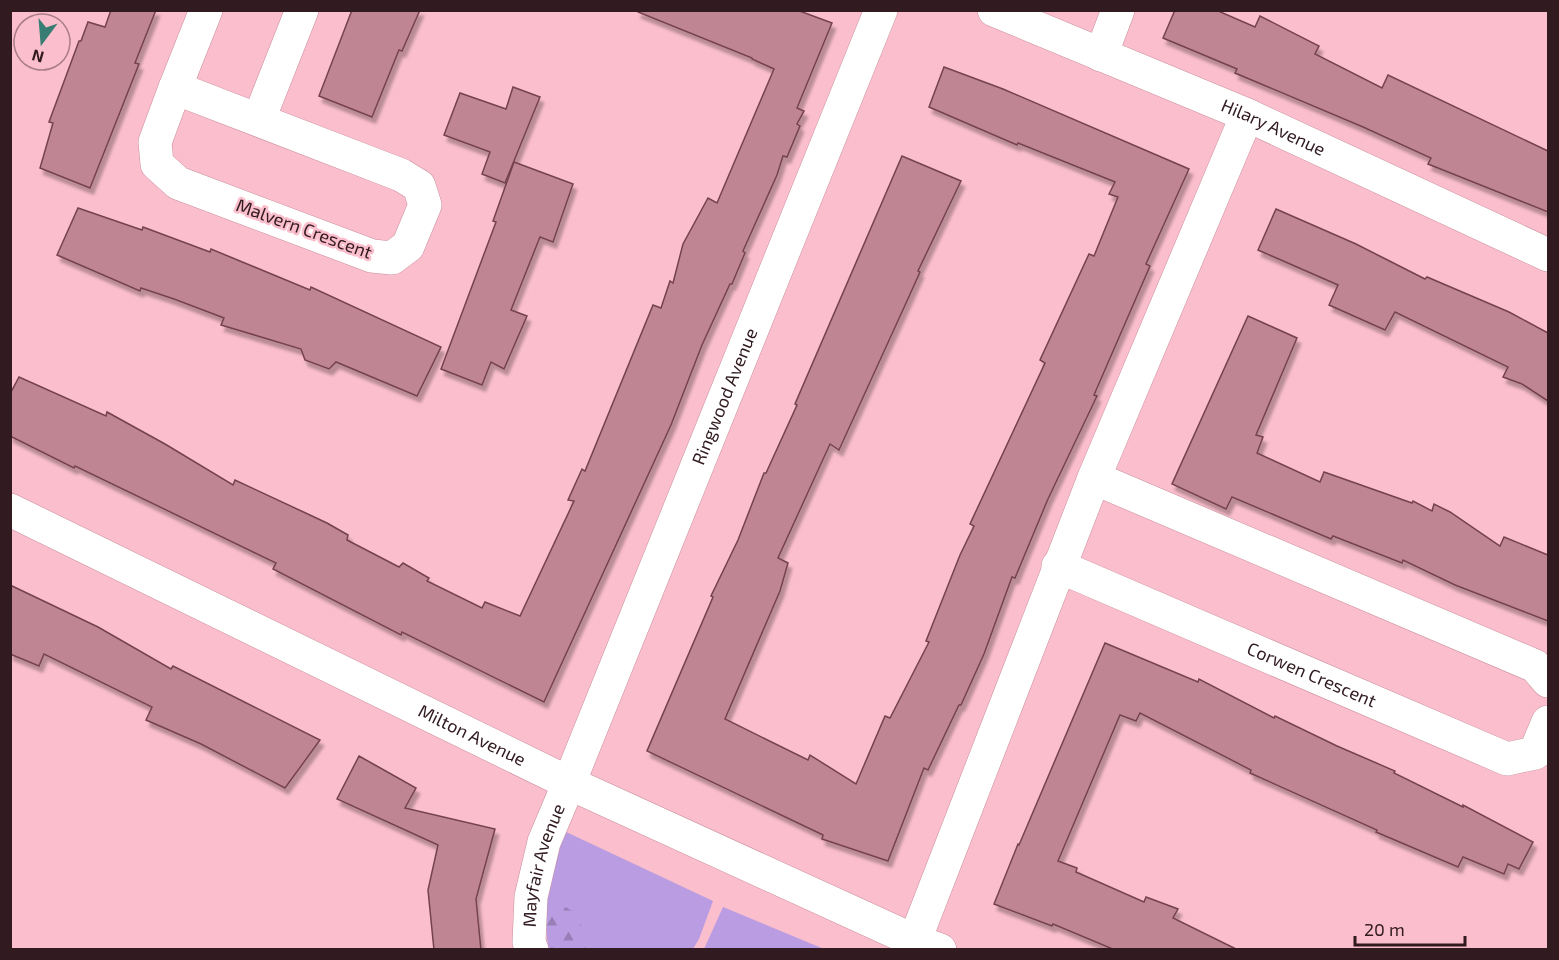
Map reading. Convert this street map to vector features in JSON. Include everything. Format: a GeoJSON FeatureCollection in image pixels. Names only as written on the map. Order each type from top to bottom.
{"type":"FeatureCollection","features":[{"type":"Feature","properties":{"kind":"street","name":"Malvern Crescent"},"geometry":{"type":"LineString","coordinates":[[175,88],[401,175],[419,186],[425,205],[408,246],[392,258],[372,255],[178,183],[157,164],[155,142],[175,88],[206,10]]}},
{"type":"Feature","properties":{"kind":"street"},"geometry":{"type":"LineString","coordinates":[[259,119],[302,10]]}},
{"type":"Feature","properties":{"kind":"street","name":"Ringwood Avenue"},"geometry":{"type":"LineString","coordinates":[[569,783],[881,10]]}},
{"type":"Feature","properties":{"kind":"street","name":"Hilary Avenue"},"geometry":{"type":"LineString","coordinates":[[994,10],[1247,116],[1548,255]]}},
{"type":"Feature","properties":{"kind":"street"},"geometry":{"type":"LineString","coordinates":[[1101,55],[1118,10]]}},
{"type":"Feature","properties":{"kind":"street"},"geometry":{"type":"LineString","coordinates":[[922,947],[1058,566],[1247,116]]}},
{"type":"Feature","properties":{"kind":"street"},"geometry":{"type":"LineString","coordinates":[[1094,478],[1535,666],[1548,681]]}},
{"type":"Feature","properties":{"kind":"street","name":"Milton Avenue"},"geometry":{"type":"LineString","coordinates":[[10,510],[569,783],[922,947]]}},
{"type":"Feature","properties":{"kind":"street","name":"Corwen Crescent"},"geometry":{"type":"LineString","coordinates":[[1058,566],[1507,759],[1535,753],[1548,722]]}},
{"type":"Feature","properties":{"kind":"street","name":"Mayfair Avenue"},"geometry":{"type":"LineString","coordinates":[[532,950],[530,942],[531,897],[544,842],[569,783]]}},
{"type":"Feature","properties":{"kind":"green space"},"geometry":{"type":"Polygon","coordinates":[[[564,831],[713,901],[693,949],[549,950],[546,889],[564,831]]]}},
{"type":"Feature","properties":{"kind":"green space"},"geometry":{"type":"Polygon","coordinates":[[[557,904],[568,908],[579,919],[586,949],[549,949],[545,907],[557,904]]]}},
{"type":"Feature","properties":{"kind":"green space"},"geometry":{"type":"Polygon","coordinates":[[[723,907],[824,949],[704,949],[723,907]]]}},
{"type":"Feature","properties":{"kind":"building"},"geometry":{"type":"Polygon","coordinates":[[[111,10],[156,10],[135,63],[139,64],[90,188],[40,168],[53,123],[49,122],[68,72],[72,72],[72,60],[79,41],[81,41],[88,22],[105,27],[111,10]]]}},
{"type":"Feature","properties":{"kind":"building"},"geometry":{"type":"Polygon","coordinates":[[[352,10],[420,10],[402,51],[399,50],[372,117],[319,96],[352,10]]]}},
{"type":"Feature","properties":{"kind":"building"},"geometry":{"type":"Polygon","coordinates":[[[638,10],[797,10],[832,23],[797,108],[804,111],[797,124],[800,126],[787,157],[783,156],[777,175],[743,251],[745,253],[702,345],[671,425],[544,702],[402,632],[401,635],[273,569],[276,563],[10,436],[10,394],[19,377],[106,416],[107,412],[233,485],[235,480],[327,523],[348,535],[347,540],[399,567],[403,563],[429,578],[427,581],[482,608],[485,602],[520,616],[574,501],[568,500],[582,469],[585,471],[653,305],[661,308],[670,281],[673,283],[683,244],[708,198],[717,203],[774,69],[638,12],[638,10]]]}},
{"type":"Feature","properties":{"kind":"building"},"geometry":{"type":"Polygon","coordinates":[[[1175,10],[1216,10],[1255,27],[1260,16],[1319,46],[1315,54],[1382,88],[1388,75],[1548,151],[1548,212],[1428,164],[1431,158],[1235,73],[1237,69],[1163,38],[1175,10]]]}},
{"type":"Feature","properties":{"kind":"building"},"geometry":{"type":"Polygon","coordinates":[[[944,67],[1003,89],[1189,169],[1146,264],[1150,266],[1094,395],[1097,396],[1048,499],[1015,578],[1012,577],[984,654],[961,705],[928,770],[924,768],[888,861],[822,839],[823,835],[647,751],[713,597],[711,596],[738,540],[764,473],[797,405],[795,404],[902,156],[961,181],[918,271],[920,272],[839,450],[830,444],[778,558],[788,563],[780,591],[725,719],[808,760],[810,755],[856,784],[885,716],[890,718],[929,642],[926,641],[974,526],[970,524],[1045,363],[1040,360],[1089,254],[1094,256],[1118,197],[1109,194],[1115,182],[1018,143],[1017,145],[929,107],[944,67]]]}},
{"type":"Feature","properties":{"kind":"building"},"geometry":{"type":"Polygon","coordinates":[[[513,87],[540,97],[505,183],[482,174],[490,152],[444,135],[460,93],[506,109],[513,87]]]}},
{"type":"Feature","properties":{"kind":"building"},"geometry":{"type":"Polygon","coordinates":[[[514,162],[573,184],[553,242],[540,237],[511,310],[527,316],[504,369],[491,362],[482,385],[441,369],[496,222],[493,221],[514,162]]]}},
{"type":"Feature","properties":{"kind":"building"},"geometry":{"type":"Polygon","coordinates":[[[78,208],[142,230],[143,227],[210,252],[211,249],[310,290],[311,287],[441,347],[417,396],[336,362],[329,369],[305,360],[301,349],[221,325],[224,318],[141,288],[140,291],[57,255],[78,208]]]}},
{"type":"Feature","properties":{"kind":"building"},"geometry":{"type":"Polygon","coordinates":[[[1276,209],[1356,244],[1425,279],[1427,277],[1509,312],[1548,333],[1548,401],[1522,384],[1503,377],[1508,367],[1395,312],[1385,330],[1329,305],[1338,285],[1258,250],[1276,209]]]}},
{"type":"Feature","properties":{"kind":"building"},"geometry":{"type":"Polygon","coordinates":[[[1248,316],[1297,338],[1256,435],[1263,437],[1257,453],[1320,482],[1324,472],[1412,503],[1413,501],[1432,511],[1434,504],[1450,512],[1500,546],[1504,537],[1548,555],[1548,621],[1455,585],[1403,560],[1402,563],[1333,536],[1331,539],[1232,497],[1226,509],[1172,484],[1248,316]]]}},
{"type":"Feature","properties":{"kind":"building"},"geometry":{"type":"Polygon","coordinates":[[[10,585],[98,627],[171,669],[173,666],[320,740],[285,788],[201,744],[146,720],[152,707],[44,654],[39,666],[10,654],[10,585]]]}},
{"type":"Feature","properties":{"kind":"building"},"geometry":{"type":"Polygon","coordinates":[[[1105,643],[1198,682],[1199,679],[1274,718],[1275,716],[1395,771],[1394,773],[1463,807],[1463,805],[1533,842],[1519,869],[1508,864],[1504,874],[1463,857],[1458,867],[1376,832],[1377,830],[1250,773],[1251,770],[1140,713],[1136,721],[1120,715],[1058,861],[1077,868],[1076,872],[1144,902],[1146,897],[1178,909],[1173,918],[1238,950],[1115,950],[1053,924],[1052,926],[994,904],[1105,643]]]}},
{"type":"Feature","properties":{"kind":"building"},"geometry":{"type":"Polygon","coordinates":[[[359,756],[416,788],[405,808],[495,829],[476,899],[481,950],[434,950],[428,890],[438,845],[337,799],[359,756]]]}}]}
